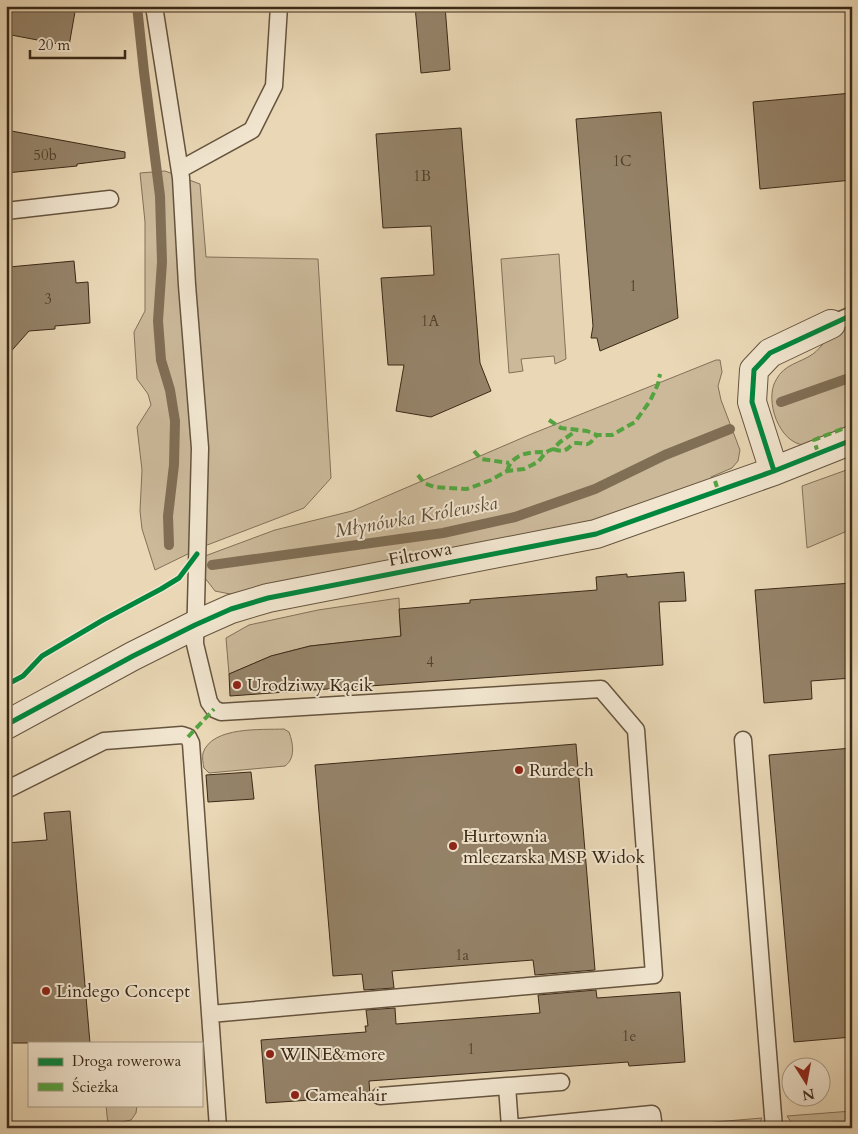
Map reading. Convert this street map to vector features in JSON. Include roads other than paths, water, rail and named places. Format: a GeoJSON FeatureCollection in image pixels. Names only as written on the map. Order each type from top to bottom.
{"type":"FeatureCollection","features":[{"type":"Feature","properties":{"kind":"street"},"geometry":{"type":"LineString","coordinates":[[774,471],[752,402],[754,370],[770,353],[842,319]]}},
{"type":"Feature","properties":{"kind":"street","name":"Filtrowa"},"geometry":{"type":"LineString","coordinates":[[6,724],[133,656],[231,609],[268,598],[596,534],[774,471],[852,440]]}},
{"type":"Feature","properties":{"kind":"lane"},"geometry":{"type":"LineString","coordinates":[[154,6],[180,169],[200,448],[195,644],[209,702],[214,709],[221,712],[601,690],[636,730],[654,975],[210,1014]]}},
{"type":"Feature","properties":{"kind":"lane"},"geometry":{"type":"LineString","coordinates":[[180,169],[252,130],[274,86],[279,6]]}},
{"type":"Feature","properties":{"kind":"lane"},"geometry":{"type":"LineString","coordinates":[[6,211],[110,199]]}},
{"type":"Feature","properties":{"kind":"lane"},"geometry":{"type":"LineString","coordinates":[[6,790],[104,741],[182,735],[188,737],[191,743],[218,1128]]}},
{"type":"Feature","properties":{"kind":"lane"},"geometry":{"type":"LineString","coordinates":[[743,740],[774,1128]]}},
{"type":"Feature","properties":{"kind":"lane"},"geometry":{"type":"LineString","coordinates":[[380,1096],[562,1082]]}},
{"type":"Feature","properties":{"kind":"lane"},"geometry":{"type":"LineString","coordinates":[[507,1086],[510,1127],[652,1114],[654,1128]]}},
{"type":"Feature","properties":{"kind":"waterway"},"geometry":{"type":"LineString","coordinates":[[137,6],[160,196],[162,262],[158,321],[161,360],[170,390],[175,421],[174,465],[168,516],[169,545]]}},
{"type":"Feature","properties":{"kind":"waterway","name":"Młynówka Królewska"},"geometry":{"type":"LineString","coordinates":[[781,402],[852,377]]}},
{"type":"Feature","properties":{"kind":"waterway","name":"Młynówka Królewska"},"geometry":{"type":"LineString","coordinates":[[212,565],[443,533],[515,517],[595,489],[665,455],[730,429]]}},
{"type":"Feature","properties":{"kind":"place","name":"Urodziwy Kącik"},"geometry":{"type":"Point","coordinates":[237,685]}},
{"type":"Feature","properties":{"kind":"place","name":"Rurdech"},"geometry":{"type":"Point","coordinates":[519,770]}},
{"type":"Feature","properties":{"kind":"place","name":"Hurtownia mleczarska MSP Widok"},"geometry":{"type":"Point","coordinates":[453,846]}},
{"type":"Feature","properties":{"kind":"place","name":"Lindego Concept"},"geometry":{"type":"Point","coordinates":[46,991]}},
{"type":"Feature","properties":{"kind":"place","name":"WINE&more"},"geometry":{"type":"Point","coordinates":[270,1054]}},
{"type":"Feature","properties":{"kind":"place","name":"Cameahair"},"geometry":{"type":"Point","coordinates":[295,1095]}}]}
